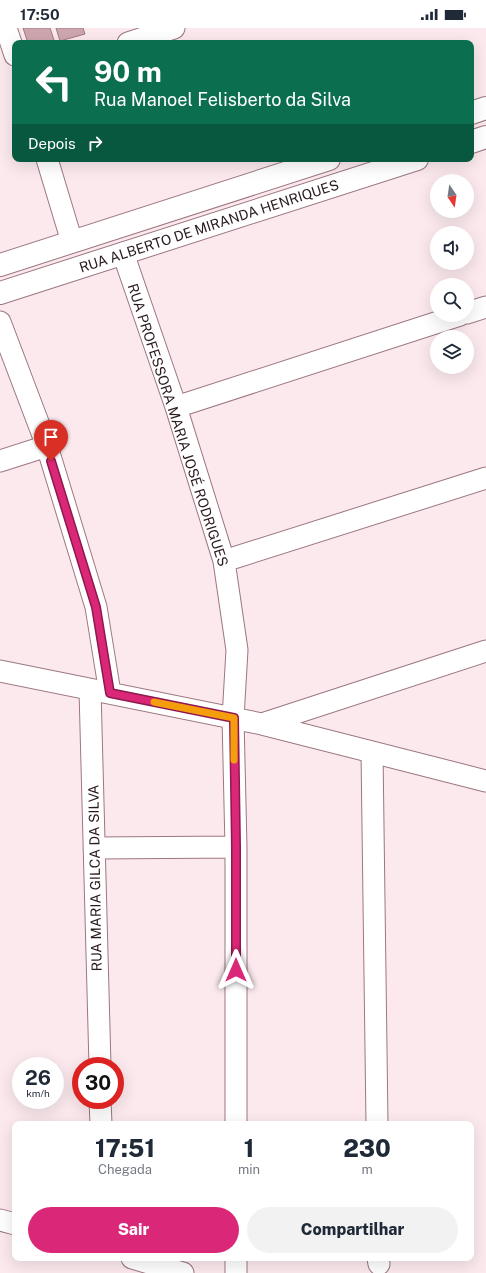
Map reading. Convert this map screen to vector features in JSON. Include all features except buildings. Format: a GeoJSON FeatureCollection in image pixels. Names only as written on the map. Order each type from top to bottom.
{"type":"FeatureCollection","features":[{"type":"Feature","properties":{"kind":"main road"},"geometry":{"type":"LineString","coordinates":[[474,112],[486,108]]}},
{"type":"Feature","properties":{"kind":"main road"},"geometry":{"type":"LineString","coordinates":[[474,141],[486,137]]}},
{"type":"Feature","properties":{"kind":"main road","name":"RUA ALBERTO DE MIRANDA HENRIQUES"},"geometry":{"type":"LineString","coordinates":[[0,265],[320,162]]}},
{"type":"Feature","properties":{"kind":"main road","name":"RUA ALBERTO DE MIRANDA HENRIQUES"},"geometry":{"type":"LineString","coordinates":[[0,293],[408,162]]}},
{"type":"Feature","properties":{"kind":"street"},"geometry":{"type":"LineString","coordinates":[[6,28],[12,46]]}},
{"type":"Feature","properties":{"kind":"street"},"geometry":{"type":"LineString","coordinates":[[137,40],[174,28]]}},
{"type":"Feature","properties":{"kind":"street"},"geometry":{"type":"LineString","coordinates":[[48,162],[72,242]]}},
{"type":"Feature","properties":{"kind":"street","name":"RUA PROFESSORA MARIA JOSÉ RODRIGUES"},"geometry":{"type":"LineString","coordinates":[[123,253],[176,407],[224,561],[237,650],[234,718],[236,847],[236,1121]]}},
{"type":"Feature","properties":{"kind":"street"},"geometry":{"type":"LineString","coordinates":[[474,311],[486,307]]}},
{"type":"Feature","properties":{"kind":"street","name":"RUA MARIA GILCA DA SILVA"},"geometry":{"type":"LineString","coordinates":[[0,322],[47,446],[96,607],[100,691],[94,848],[100,1057]]}},
{"type":"Feature","properties":{"kind":"street"},"geometry":{"type":"LineString","coordinates":[[176,407],[438,322]]}},
{"type":"Feature","properties":{"kind":"street"},"geometry":{"type":"LineString","coordinates":[[0,461],[47,446]]}},
{"type":"Feature","properties":{"kind":"street"},"geometry":{"type":"LineString","coordinates":[[224,561],[486,478]]}},
{"type":"Feature","properties":{"kind":"street"},"geometry":{"type":"LineString","coordinates":[[262,724],[486,651]]}},
{"type":"Feature","properties":{"kind":"street"},"geometry":{"type":"LineString","coordinates":[[0,671],[262,724],[486,781]]}},
{"type":"Feature","properties":{"kind":"street"},"geometry":{"type":"LineString","coordinates":[[372,752],[377,1121]]}},
{"type":"Feature","properties":{"kind":"street"},"geometry":{"type":"LineString","coordinates":[[94,848],[236,847]]}},
{"type":"Feature","properties":{"kind":"street"},"geometry":{"type":"LineString","coordinates":[[100,1109],[101,1121]]}},
{"type":"Feature","properties":{"kind":"street"},"geometry":{"type":"LineString","coordinates":[[0,1220],[12,1223]]}},
{"type":"Feature","properties":{"kind":"street"},"geometry":{"type":"LineString","coordinates":[[142,1261],[183,1273]]}},
{"type":"Feature","properties":{"kind":"street"},"geometry":{"type":"LineString","coordinates":[[236,1261],[236,1273]]}},
{"type":"Feature","properties":{"kind":"slow traffic"},"geometry":{"type":"LineString","coordinates":[[154,702],[234,718],[234,760]]}},
{"type":"Feature","properties":{"kind":"route"},"geometry":{"type":"LineString","coordinates":[[51,461],[96,607],[110,693],[234,718],[236,970]]}}]}
